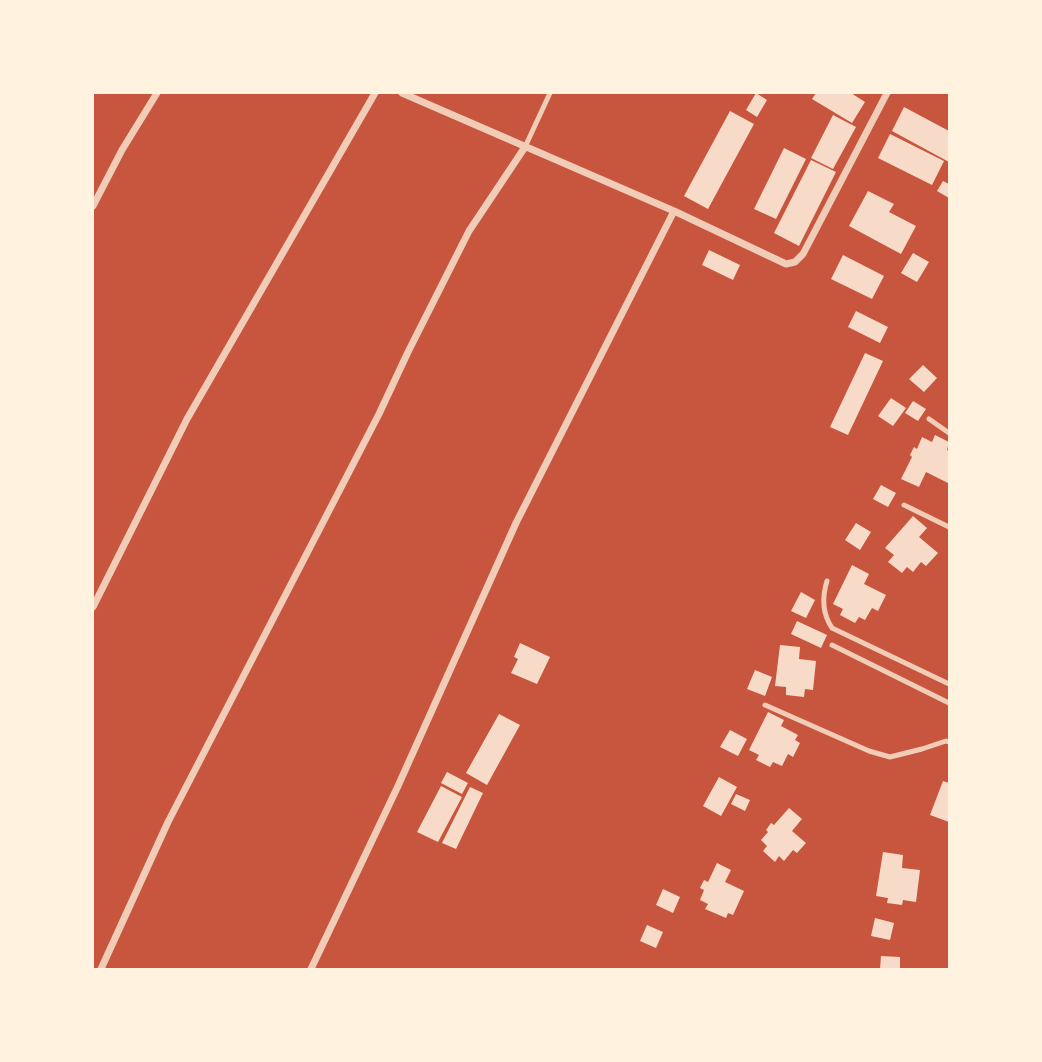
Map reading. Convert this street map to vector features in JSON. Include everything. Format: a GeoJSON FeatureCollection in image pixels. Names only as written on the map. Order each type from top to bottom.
{"type":"FeatureCollection","features":[{"type":"Feature","properties":{"kind":"street"},"geometry":{"type":"LineString","coordinates":[[93,206],[122,150],[158,93]]}},
{"type":"Feature","properties":{"kind":"street"},"geometry":{"type":"LineString","coordinates":[[93,607],[187,419],[375,93]]}},
{"type":"Feature","properties":{"kind":"street"},"geometry":{"type":"LineString","coordinates":[[402,93],[674,211],[786,264],[795,262],[803,254],[887,93]]}},
{"type":"Feature","properties":{"kind":"street"},"geometry":{"type":"LineString","coordinates":[[421,101],[426,93]]}},
{"type":"Feature","properties":{"kind":"street"},"geometry":{"type":"LineString","coordinates":[[101,969],[169,822],[379,414],[469,231],[525,147]]}},
{"type":"Feature","properties":{"kind":"street"},"geometry":{"type":"LineString","coordinates":[[311,969],[398,786],[516,523],[674,211]]}},
{"type":"Feature","properties":{"kind":"lane"},"geometry":{"type":"LineString","coordinates":[[525,147],[550,93]]}},
{"type":"Feature","properties":{"kind":"lane"},"geometry":{"type":"LineString","coordinates":[[929,419],[949,433]]}},
{"type":"Feature","properties":{"kind":"lane"},"geometry":{"type":"LineString","coordinates":[[904,505],[949,527]]}},
{"type":"Feature","properties":{"kind":"lane"},"geometry":{"type":"LineString","coordinates":[[827,581],[823,594],[825,618],[832,628],[949,684]]}},
{"type":"Feature","properties":{"kind":"lane"},"geometry":{"type":"LineString","coordinates":[[832,645],[949,703]]}},
{"type":"Feature","properties":{"kind":"lane"},"geometry":{"type":"LineString","coordinates":[[765,705],[869,751],[890,757],[949,742]]}},
{"type":"Feature","properties":{"kind":"building"},"geometry":{"type":"Polygon","coordinates":[[[756,93],[767,100],[757,117],[746,110],[756,93]]]}},
{"type":"Feature","properties":{"kind":"building"},"geometry":{"type":"Polygon","coordinates":[[[816,93],[851,93],[865,102],[852,123],[812,99],[816,93]]]}},
{"type":"Feature","properties":{"kind":"building"},"geometry":{"type":"Polygon","coordinates":[[[904,107],[949,131],[949,162],[892,131],[904,107]]]}},
{"type":"Feature","properties":{"kind":"building"},"geometry":{"type":"Polygon","coordinates":[[[730,111],[754,124],[708,209],[684,196],[730,111]]]}},
{"type":"Feature","properties":{"kind":"building"},"geometry":{"type":"Polygon","coordinates":[[[833,115],[856,127],[833,169],[811,158],[833,115]]]}},
{"type":"Feature","properties":{"kind":"building"},"geometry":{"type":"Polygon","coordinates":[[[890,134],[944,161],[932,185],[878,158],[890,134]]]}},
{"type":"Feature","properties":{"kind":"building"},"geometry":{"type":"Polygon","coordinates":[[[784,148],[806,159],[776,219],[754,209],[784,148]]]}},
{"type":"Feature","properties":{"kind":"building"},"geometry":{"type":"Polygon","coordinates":[[[811,160],[836,172],[799,246],[774,233],[811,160]]]}},
{"type":"Feature","properties":{"kind":"building"},"geometry":{"type":"Polygon","coordinates":[[[943,181],[949,184],[949,198],[937,191],[943,181]]]}},
{"type":"Feature","properties":{"kind":"building"},"geometry":{"type":"Polygon","coordinates":[[[868,191],[894,204],[889,212],[916,226],[901,254],[849,226],[868,191]]]}},
{"type":"Feature","properties":{"kind":"building"},"geometry":{"type":"Polygon","coordinates":[[[709,250],[740,265],[733,280],[702,265],[709,250]]]}},
{"type":"Feature","properties":{"kind":"building"},"geometry":{"type":"Polygon","coordinates":[[[913,253],[929,262],[917,282],[901,273],[913,253]]]}},
{"type":"Feature","properties":{"kind":"building"},"geometry":{"type":"Polygon","coordinates":[[[843,255],[884,276],[872,299],[831,279],[843,255]]]}},
{"type":"Feature","properties":{"kind":"building"},"geometry":{"type":"Polygon","coordinates":[[[856,311],[888,327],[880,343],[848,327],[856,311]]]}},
{"type":"Feature","properties":{"kind":"building"},"geometry":{"type":"Polygon","coordinates":[[[865,353],[883,361],[848,435],[830,427],[865,353]]]}},
{"type":"Feature","properties":{"kind":"building"},"geometry":{"type":"Polygon","coordinates":[[[923,365],[937,378],[924,392],[909,379],[923,365]]]}},
{"type":"Feature","properties":{"kind":"building"},"geometry":{"type":"Polygon","coordinates":[[[891,398],[906,408],[893,426],[878,416],[891,398]]]}},
{"type":"Feature","properties":{"kind":"building"},"geometry":{"type":"Polygon","coordinates":[[[913,401],[926,409],[918,421],[905,413],[913,401]]]}},
{"type":"Feature","properties":{"kind":"building"},"geometry":{"type":"Polygon","coordinates":[[[935,435],[949,442],[948,483],[926,472],[919,487],[901,479],[914,447],[917,449],[922,437],[932,442],[935,435]]]}},
{"type":"Feature","properties":{"kind":"building"},"geometry":{"type":"Polygon","coordinates":[[[881,485],[896,493],[888,507],[873,499],[881,485]]]}},
{"type":"Feature","properties":{"kind":"building"},"geometry":{"type":"Polygon","coordinates":[[[913,516],[927,528],[919,537],[938,553],[926,566],[921,562],[913,572],[907,567],[902,573],[888,562],[894,555],[885,548],[913,516]]]}},
{"type":"Feature","properties":{"kind":"building"},"geometry":{"type":"Polygon","coordinates":[[[856,523],[871,532],[860,550],[845,540],[856,523]]]}},
{"type":"Feature","properties":{"kind":"building"},"geometry":{"type":"Polygon","coordinates":[[[852,565],[869,574],[864,584],[886,595],[878,611],[872,608],[865,620],[859,617],[855,623],[840,615],[843,609],[833,604],[852,565]]]}},
{"type":"Feature","properties":{"kind":"building"},"geometry":{"type":"Polygon","coordinates":[[[801,592],[815,600],[806,618],[791,611],[801,592]]]}},
{"type":"Feature","properties":{"kind":"building"},"geometry":{"type":"Polygon","coordinates":[[[797,621],[827,635],[821,648],[791,634],[797,621]]]}},
{"type":"Feature","properties":{"kind":"building"},"geometry":{"type":"Polygon","coordinates":[[[520,643],[550,657],[537,684],[511,673],[518,659],[514,657],[520,643]]]}},
{"type":"Feature","properties":{"kind":"building"},"geometry":{"type":"Polygon","coordinates":[[[780,645],[800,647],[799,659],[816,661],[813,690],[805,689],[804,697],[786,695],[786,687],[775,686],[780,645]]]}},
{"type":"Feature","properties":{"kind":"building"},"geometry":{"type":"Polygon","coordinates":[[[755,670],[772,677],[765,696],[747,689],[755,670]]]}},
{"type":"Feature","properties":{"kind":"building"},"geometry":{"type":"Polygon","coordinates":[[[768,712],[784,720],[781,726],[798,735],[795,740],[800,743],[793,757],[788,754],[782,766],[773,762],[770,767],[756,760],[759,755],[749,750],[768,712]]]}},
{"type":"Feature","properties":{"kind":"building"},"geometry":{"type":"Polygon","coordinates":[[[499,714],[520,725],[487,785],[466,773],[499,714]]]}},
{"type":"Feature","properties":{"kind":"building"},"geometry":{"type":"Polygon","coordinates":[[[730,730],[747,739],[738,756],[720,747],[730,730]]]}},
{"type":"Feature","properties":{"kind":"building"},"geometry":{"type":"Polygon","coordinates":[[[447,772],[468,783],[462,794],[441,783],[447,772]]]}},
{"type":"Feature","properties":{"kind":"building"},"geometry":{"type":"Polygon","coordinates":[[[719,777],[737,787],[721,816],[703,806],[719,777]]]}},
{"type":"Feature","properties":{"kind":"building"},"geometry":{"type":"Polygon","coordinates":[[[943,781],[949,783],[949,822],[930,815],[943,781]]]}},
{"type":"Feature","properties":{"kind":"building"},"geometry":{"type":"Polygon","coordinates":[[[441,786],[462,797],[438,842],[417,832],[441,786]]]}},
{"type":"Feature","properties":{"kind":"building"},"geometry":{"type":"Polygon","coordinates":[[[470,787],[483,793],[456,849],[442,843],[470,787]]]}},
{"type":"Feature","properties":{"kind":"building"},"geometry":{"type":"Polygon","coordinates":[[[736,794],[750,800],[745,811],[731,804],[736,794]]]}},
{"type":"Feature","properties":{"kind":"building"},"geometry":{"type":"Polygon","coordinates":[[[789,808],[802,819],[792,831],[806,843],[797,853],[793,850],[784,861],[779,856],[775,862],[763,851],[767,846],[761,840],[771,823],[774,825],[789,808]]]}},
{"type":"Feature","properties":{"kind":"building"},"geometry":{"type":"Polygon","coordinates":[[[883,852],[903,855],[902,868],[920,870],[916,902],[903,900],[902,905],[887,903],[888,898],[876,896],[883,852]]]}},
{"type":"Feature","properties":{"kind":"building"},"geometry":{"type":"Polygon","coordinates":[[[717,863],[731,870],[725,882],[744,891],[733,915],[728,913],[726,918],[705,909],[708,904],[700,900],[704,890],[700,888],[704,880],[708,882],[717,863]]]}},
{"type":"Feature","properties":{"kind":"building"},"geometry":{"type":"Polygon","coordinates":[[[663,889],[680,897],[673,913],[656,905],[663,889]]]}},
{"type":"Feature","properties":{"kind":"building"},"geometry":{"type":"Polygon","coordinates":[[[875,918],[894,923],[890,940],[871,936],[875,918]]]}},
{"type":"Feature","properties":{"kind":"building"},"geometry":{"type":"Polygon","coordinates":[[[647,925],[663,932],[656,948],[640,941],[647,925]]]}},
{"type":"Feature","properties":{"kind":"building"},"geometry":{"type":"Polygon","coordinates":[[[881,956],[900,957],[900,969],[880,969],[881,956]]]}}]}
